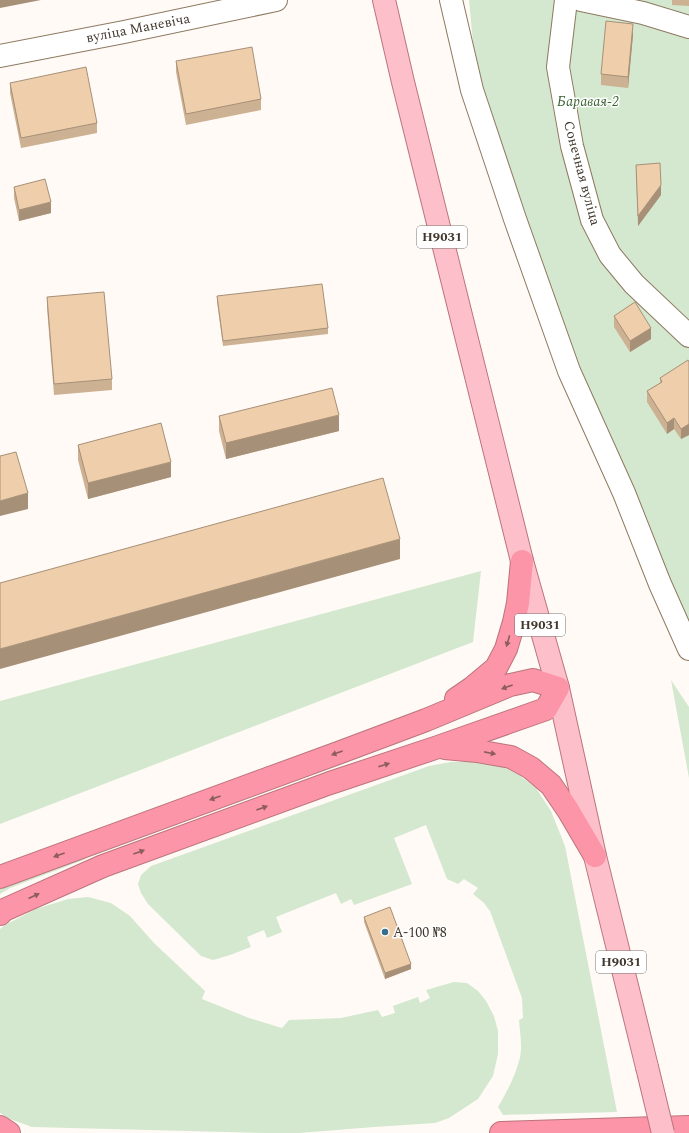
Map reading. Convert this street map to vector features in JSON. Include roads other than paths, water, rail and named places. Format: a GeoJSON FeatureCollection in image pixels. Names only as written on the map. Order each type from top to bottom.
{"type":"FeatureCollection","features":[{"type":"Feature","properties":{"kind":"highway"},"geometry":{"type":"LineString","coordinates":[[426,720],[472,688],[496,668],[506,649],[514,622],[518,603],[522,561]]}},
{"type":"Feature","properties":{"kind":"highway"},"geometry":{"type":"LineString","coordinates":[[0,877],[426,720],[510,685],[533,680],[558,688],[546,709],[330,783],[103,866],[4,910],[0,914]]}},
{"type":"Feature","properties":{"kind":"highway"},"geometry":{"type":"LineString","coordinates":[[438,747],[477,751],[511,757],[531,768],[551,785],[568,810],[595,856]]}},
{"type":"Feature","properties":{"kind":"highway"},"geometry":{"type":"LineString","coordinates":[[0,1127],[9,1133]]}},
{"type":"Feature","properties":{"kind":"highway"},"geometry":{"type":"LineString","coordinates":[[501,1133],[689,1127]]}},
{"type":"Feature","properties":{"kind":"main road","name":"Н9031"},"geometry":{"type":"LineString","coordinates":[[384,0],[522,561],[558,688],[595,856],[663,1133]]}},
{"type":"Feature","properties":{"kind":"street","name":"вуліца Маневіча"},"geometry":{"type":"LineString","coordinates":[[0,56],[276,0]]}},
{"type":"Feature","properties":{"kind":"street"},"geometry":{"type":"LineString","coordinates":[[451,0],[472,90],[568,371],[624,493],[660,584],[689,649]]}},
{"type":"Feature","properties":{"kind":"street","name":"Сонечная вуліца"},"geometry":{"type":"LineString","coordinates":[[566,0],[558,67],[572,146],[592,220],[610,255],[634,284],[689,336]]}},
{"type":"Feature","properties":{"kind":"street"},"geometry":{"type":"LineString","coordinates":[[581,0],[644,13],[689,27]]}},
{"type":"Feature","properties":{"kind":"place","name":"А-100 №8"},"geometry":{"type":"Point","coordinates":[385,932]}},
{"type":"Feature","properties":{"kind":"park label","name":"Баравая-2"},"geometry":{"type":"Point","coordinates":[588,101]}}]}
